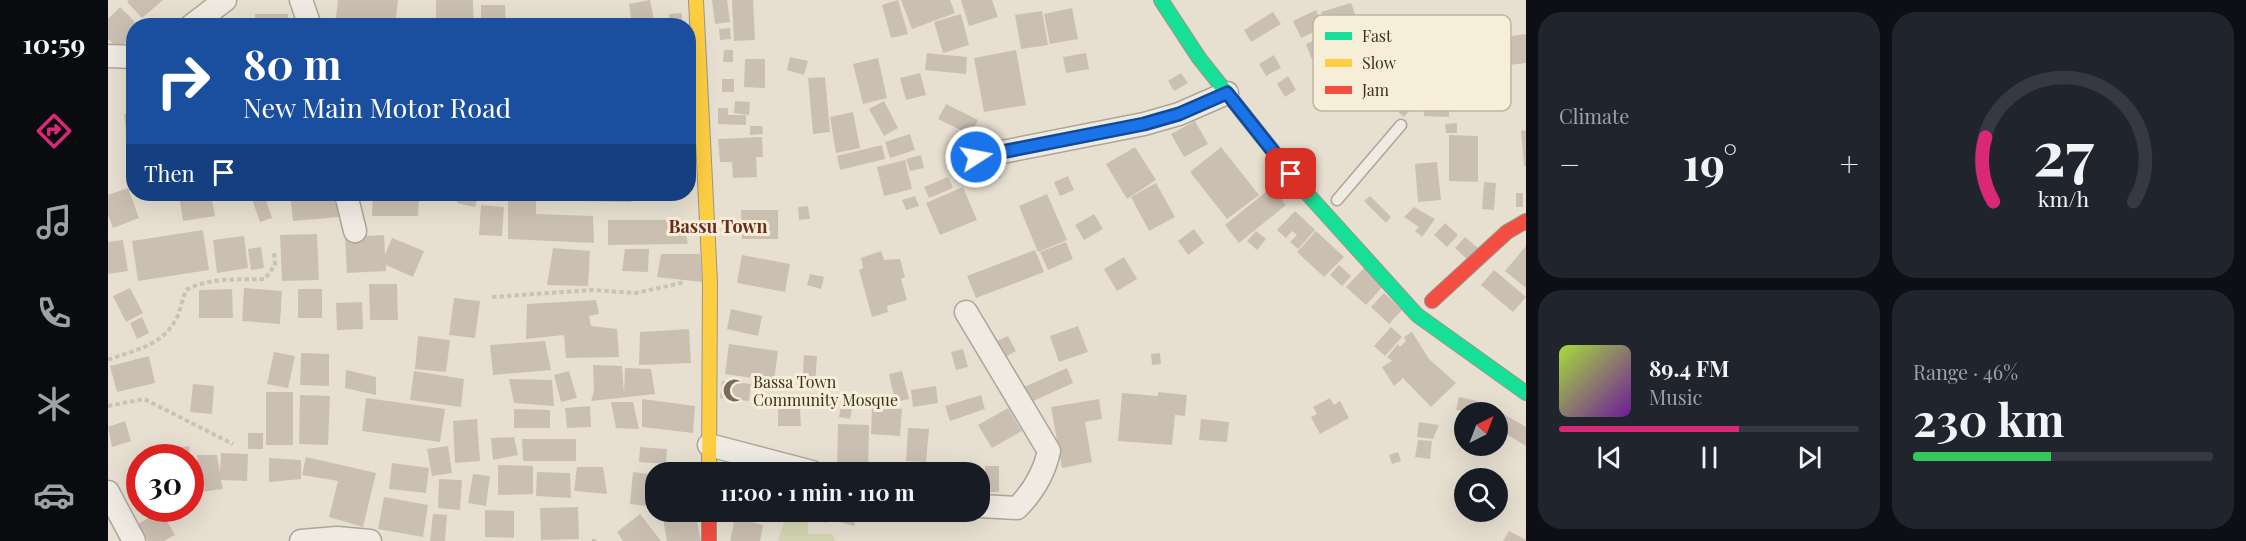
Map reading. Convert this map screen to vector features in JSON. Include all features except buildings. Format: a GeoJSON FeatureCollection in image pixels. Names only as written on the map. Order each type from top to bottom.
{"type":"FeatureCollection","features":[{"type":"Feature","properties":{"kind":"main road"},"geometry":{"type":"LineString","coordinates":[[696,0],[710,282],[709,462]]}},
{"type":"Feature","properties":{"kind":"main road"},"geometry":{"type":"LineString","coordinates":[[1161,0],[1199,58],[1304,190],[1417,315],[1526,393]]}},
{"type":"Feature","properties":{"kind":"main road"},"geometry":{"type":"LineString","coordinates":[[1324,186],[1341,204]]}},
{"type":"Feature","properties":{"kind":"main road"},"geometry":{"type":"LineString","coordinates":[[1432,300],[1507,232],[1526,221]]}},
{"type":"Feature","properties":{"kind":"main road"},"geometry":{"type":"LineString","coordinates":[[709,522],[709,541]]}},
{"type":"Feature","properties":{"kind":"street"},"geometry":{"type":"LineString","coordinates":[[201,18],[225,0]]}},
{"type":"Feature","properties":{"kind":"street"},"geometry":{"type":"LineString","coordinates":[[301,0],[307,18]]}},
{"type":"Feature","properties":{"kind":"street"},"geometry":{"type":"LineString","coordinates":[[108,56],[126,57]]}},
{"type":"Feature","properties":{"kind":"street"},"geometry":{"type":"LineString","coordinates":[[976,157],[1144,124],[1179,114],[1227,93]]}},
{"type":"Feature","properties":{"kind":"street"},"geometry":{"type":"LineString","coordinates":[[348,201],[355,231]]}},
{"type":"Feature","properties":{"kind":"street"},"geometry":{"type":"LineString","coordinates":[[966,312],[1049,451],[1046,467],[1031,494],[1017,508],[990,507]]}},
{"type":"Feature","properties":{"kind":"street"},"geometry":{"type":"LineString","coordinates":[[709,445],[774,462]]}},
{"type":"Feature","properties":{"kind":"street"},"geometry":{"type":"LineString","coordinates":[[108,492],[135,541]]}},
{"type":"Feature","properties":{"kind":"street"},"geometry":{"type":"LineString","coordinates":[[301,541],[337,539],[370,541]]}},
{"type":"Feature","properties":{"kind":"lane"},"geometry":{"type":"LineString","coordinates":[[1341,204],[1401,125]]}},
{"type":"Feature","properties":{"kind":"path"},"geometry":{"type":"LineString","coordinates":[[108,360],[142,350],[165,335],[176,320],[186,290],[218,280],[265,279],[275,265],[274,252]]}},
{"type":"Feature","properties":{"kind":"path"},"geometry":{"type":"LineString","coordinates":[[492,297],[592,290],[636,293],[686,282],[710,282]]}},
{"type":"Feature","properties":{"kind":"path"},"geometry":{"type":"LineString","coordinates":[[108,406],[144,399],[233,444]]}},
{"type":"Feature","properties":{"kind":"path"},"geometry":{"type":"LineString","coordinates":[[592,541],[599,541]]}},
{"type":"Feature","properties":{"kind":"green space"},"geometry":{"type":"Polygon","coordinates":[[[784,522],[808,522],[808,534],[832,534],[836,541],[778,541],[784,522]]]}},
{"type":"Feature","properties":{"kind":"traffic: fast"},"geometry":{"type":"LineString","coordinates":[[1161,0],[1199,58],[1304,190],[1417,315],[1526,393]]}},
{"type":"Feature","properties":{"kind":"traffic: slow"},"geometry":{"type":"LineString","coordinates":[[696,0],[710,282],[709,462]]}},
{"type":"Feature","properties":{"kind":"traffic: jam"},"geometry":{"type":"LineString","coordinates":[[1432,301],[1507,232],[1526,221]]}},
{"type":"Feature","properties":{"kind":"traffic: jam"},"geometry":{"type":"LineString","coordinates":[[709,522],[709,541]]}},
{"type":"Feature","properties":{"kind":"place","name":"Bassa Town Community Mosque"},"geometry":{"type":"Point","coordinates":[735,391]}},
{"type":"Feature","properties":{"kind":"district","name":"Bassu Town"},"geometry":{"type":"Point","coordinates":[718,227]}},
{"type":"Feature","properties":{"kind":"route"},"geometry":{"type":"LineString","coordinates":[[976,157],[1144,124],[1179,114],[1227,93],[1291,174]]}}]}
